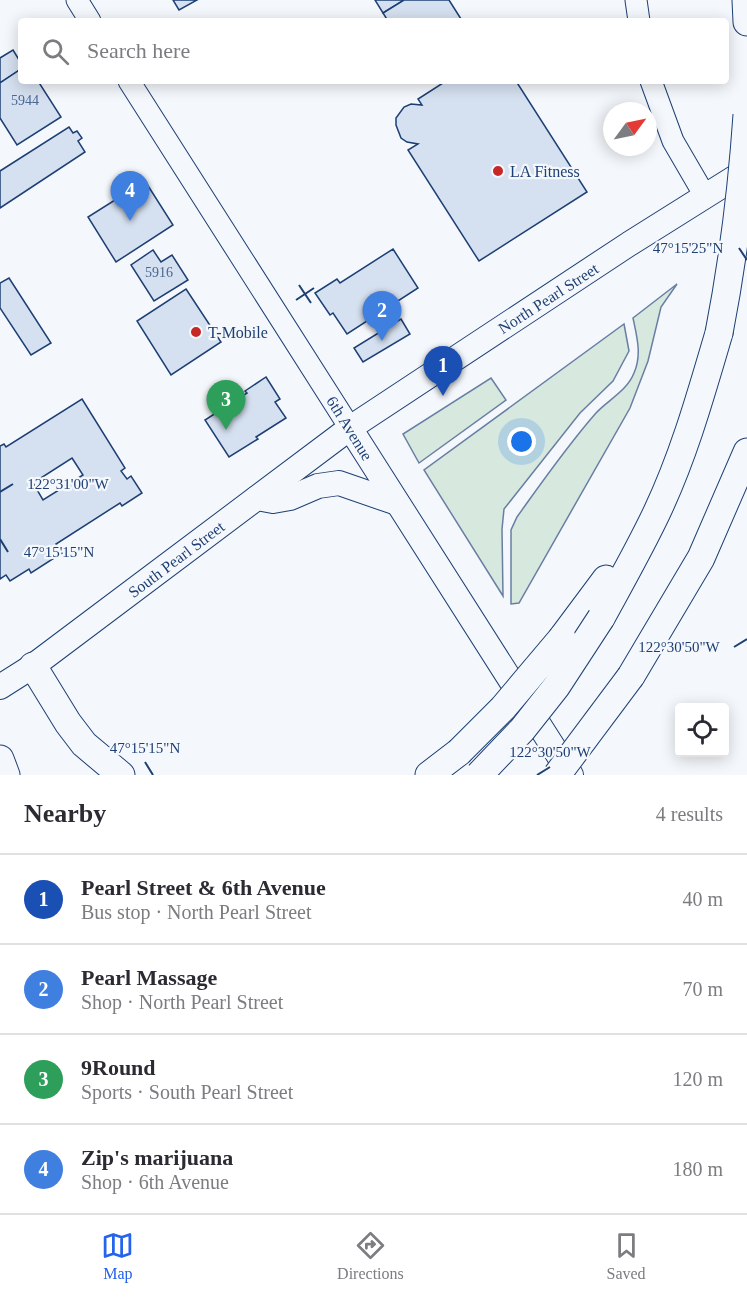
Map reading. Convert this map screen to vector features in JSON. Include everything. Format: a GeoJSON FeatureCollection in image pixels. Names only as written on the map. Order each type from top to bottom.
{"type":"FeatureCollection","features":[{"type":"Feature","properties":{"kind":"highway"},"geometry":{"type":"LineString","coordinates":[[746,0],[747,22]]}},
{"type":"Feature","properties":{"kind":"highway"},"geometry":{"type":"LineString","coordinates":[[479,775],[522,730],[556,687],[601,618],[657,511],[694,417],[719,333],[728,288],[742,186],[747,115]]}},
{"type":"Feature","properties":{"kind":"highway"},"geometry":{"type":"LineString","coordinates":[[557,775],[632,676],[701,558],[747,452]]}},
{"type":"Feature","properties":{"kind":"highway"},"geometry":{"type":"LineString","coordinates":[[429,775],[459,752],[503,708],[562,638],[657,511]]}},
{"type":"Feature","properties":{"kind":"highway"},"geometry":{"type":"LineString","coordinates":[[33,666],[68,723],[84,744],[121,775]]}},
{"type":"Feature","properties":{"kind":"highway"},"geometry":{"type":"LineString","coordinates":[[0,759],[6,775]]}},
{"type":"Feature","properties":{"kind":"main road"},"geometry":{"type":"LineString","coordinates":[[77,0],[88,18]]}},
{"type":"Feature","properties":{"kind":"main road"},"geometry":{"type":"LineString","coordinates":[[636,0],[639,18]]}},
{"type":"Feature","properties":{"kind":"main road","name":"6th Avenue"},"geometry":{"type":"LineString","coordinates":[[131,84],[571,775]]}},
{"type":"Feature","properties":{"kind":"main road"},"geometry":{"type":"LineString","coordinates":[[652,84],[673,141],[705,196]]}},
{"type":"Feature","properties":{"kind":"main road","name":"North Pearl Street"},"geometry":{"type":"LineString","coordinates":[[350,428],[747,170]]}},
{"type":"Feature","properties":{"kind":"main road","name":"South Pearl Street"},"geometry":{"type":"LineString","coordinates":[[0,687],[33,666],[350,428]]}},
{"type":"Feature","properties":{"kind":"main road"},"geometry":{"type":"LineString","coordinates":[[257,498],[273,501],[290,498],[318,486],[339,483],[397,503]]}},
{"type":"Feature","properties":{"kind":"shaded area"},"geometry":{"type":"Polygon","coordinates":[[[677,284],[661,307],[648,361],[630,408],[519,603],[511,604],[511,530],[517,517],[585,426],[631,379],[638,353],[633,318],[677,284]]]}},
{"type":"Feature","properties":{"kind":"shaded area"},"geometry":{"type":"Polygon","coordinates":[[[624,324],[629,351],[613,381],[580,413],[504,509],[503,596],[424,470],[624,324]]]}},
{"type":"Feature","properties":{"kind":"shaded area"},"geometry":{"type":"Polygon","coordinates":[[[491,378],[506,400],[419,463],[403,434],[491,378]]]}},
{"type":"Feature","properties":{"kind":"building"},"geometry":{"type":"Polygon","coordinates":[[[173,0],[197,0],[179,10],[173,0]]]}},
{"type":"Feature","properties":{"kind":"building"},"geometry":{"type":"Polygon","coordinates":[[[375,0],[404,0],[383,13],[375,0]]]}},
{"type":"Feature","properties":{"kind":"building"},"geometry":{"type":"Polygon","coordinates":[[[404,0],[449,0],[460,18],[386,18],[383,13],[404,0]]]}},
{"type":"Feature","properties":{"kind":"building"},"geometry":{"type":"Polygon","coordinates":[[[13,50],[18,58],[18,71],[0,83],[0,58],[13,50]]]}},
{"type":"Feature","properties":{"kind":"building"},"geometry":{"type":"Polygon","coordinates":[[[18,71],[18,84],[40,84],[61,117],[17,145],[0,118],[0,83],[18,71]]]}},
{"type":"Feature","properties":{"kind":"building","name":"LA Fitness"},"geometry":{"type":"Polygon","coordinates":[[[441,84],[518,84],[587,192],[479,261],[408,150],[418,144],[401,138],[396,125],[396,118],[404,107],[411,104],[422,105],[418,99],[441,84]]]}},
{"type":"Feature","properties":{"kind":"building"},"geometry":{"type":"Polygon","coordinates":[[[69,127],[73,133],[77,131],[82,138],[78,141],[85,152],[0,208],[0,171],[69,127]]]}},
{"type":"Feature","properties":{"kind":"building"},"geometry":{"type":"Polygon","coordinates":[[[145,181],[173,225],[116,262],[88,217],[145,181]]]}},
{"type":"Feature","properties":{"kind":"building"},"geometry":{"type":"Polygon","coordinates":[[[393,249],[418,288],[347,334],[333,313],[330,315],[315,293],[337,279],[340,283],[393,249]]]}},
{"type":"Feature","properties":{"kind":"building"},"geometry":{"type":"Polygon","coordinates":[[[153,250],[161,262],[172,255],[188,280],[154,301],[131,265],[153,250]]]}},
{"type":"Feature","properties":{"kind":"building"},"geometry":{"type":"Polygon","coordinates":[[[9,278],[51,343],[31,355],[0,308],[0,283],[9,278]]]}},
{"type":"Feature","properties":{"kind":"building"},"geometry":{"type":"Polygon","coordinates":[[[186,289],[221,342],[171,375],[137,321],[186,289]]]}},
{"type":"Feature","properties":{"kind":"building"},"geometry":{"type":"Polygon","coordinates":[[[401,319],[410,334],[363,362],[354,348],[401,319]]]}},
{"type":"Feature","properties":{"kind":"building"},"geometry":{"type":"Polygon","coordinates":[[[266,377],[280,399],[275,402],[286,418],[229,457],[205,420],[247,393],[245,391],[266,377]]]}},
{"type":"Feature","properties":{"kind":"building"},"geometry":{"type":"Polygon","coordinates":[[[82,399],[125,468],[121,471],[127,479],[131,476],[142,493],[122,506],[120,503],[56,544],[62,553],[31,573],[29,569],[10,581],[6,575],[0,579],[0,446],[4,444],[6,447],[82,399]],[[72,458],[33,483],[43,500],[83,475],[72,458]]]}},
{"type":"Feature","properties":{"kind":"place","name":"LA Fitness"},"geometry":{"type":"Point","coordinates":[498,171]}},
{"type":"Feature","properties":{"kind":"place","name":"Zip's marijuana"},"geometry":{"type":"Point","coordinates":[130,221]}},
{"type":"Feature","properties":{"kind":"place","name":"T-Mobile"},"geometry":{"type":"Point","coordinates":[196,332]}},
{"type":"Feature","properties":{"kind":"place","name":"Pearl Massage"},"geometry":{"type":"Point","coordinates":[382,341]}},
{"type":"Feature","properties":{"kind":"place","name":"Pearl Street & 6th Avenue"},"geometry":{"type":"Point","coordinates":[443,396]}},
{"type":"Feature","properties":{"kind":"place","name":"9Round"},"geometry":{"type":"Point","coordinates":[226,430]}}]}
